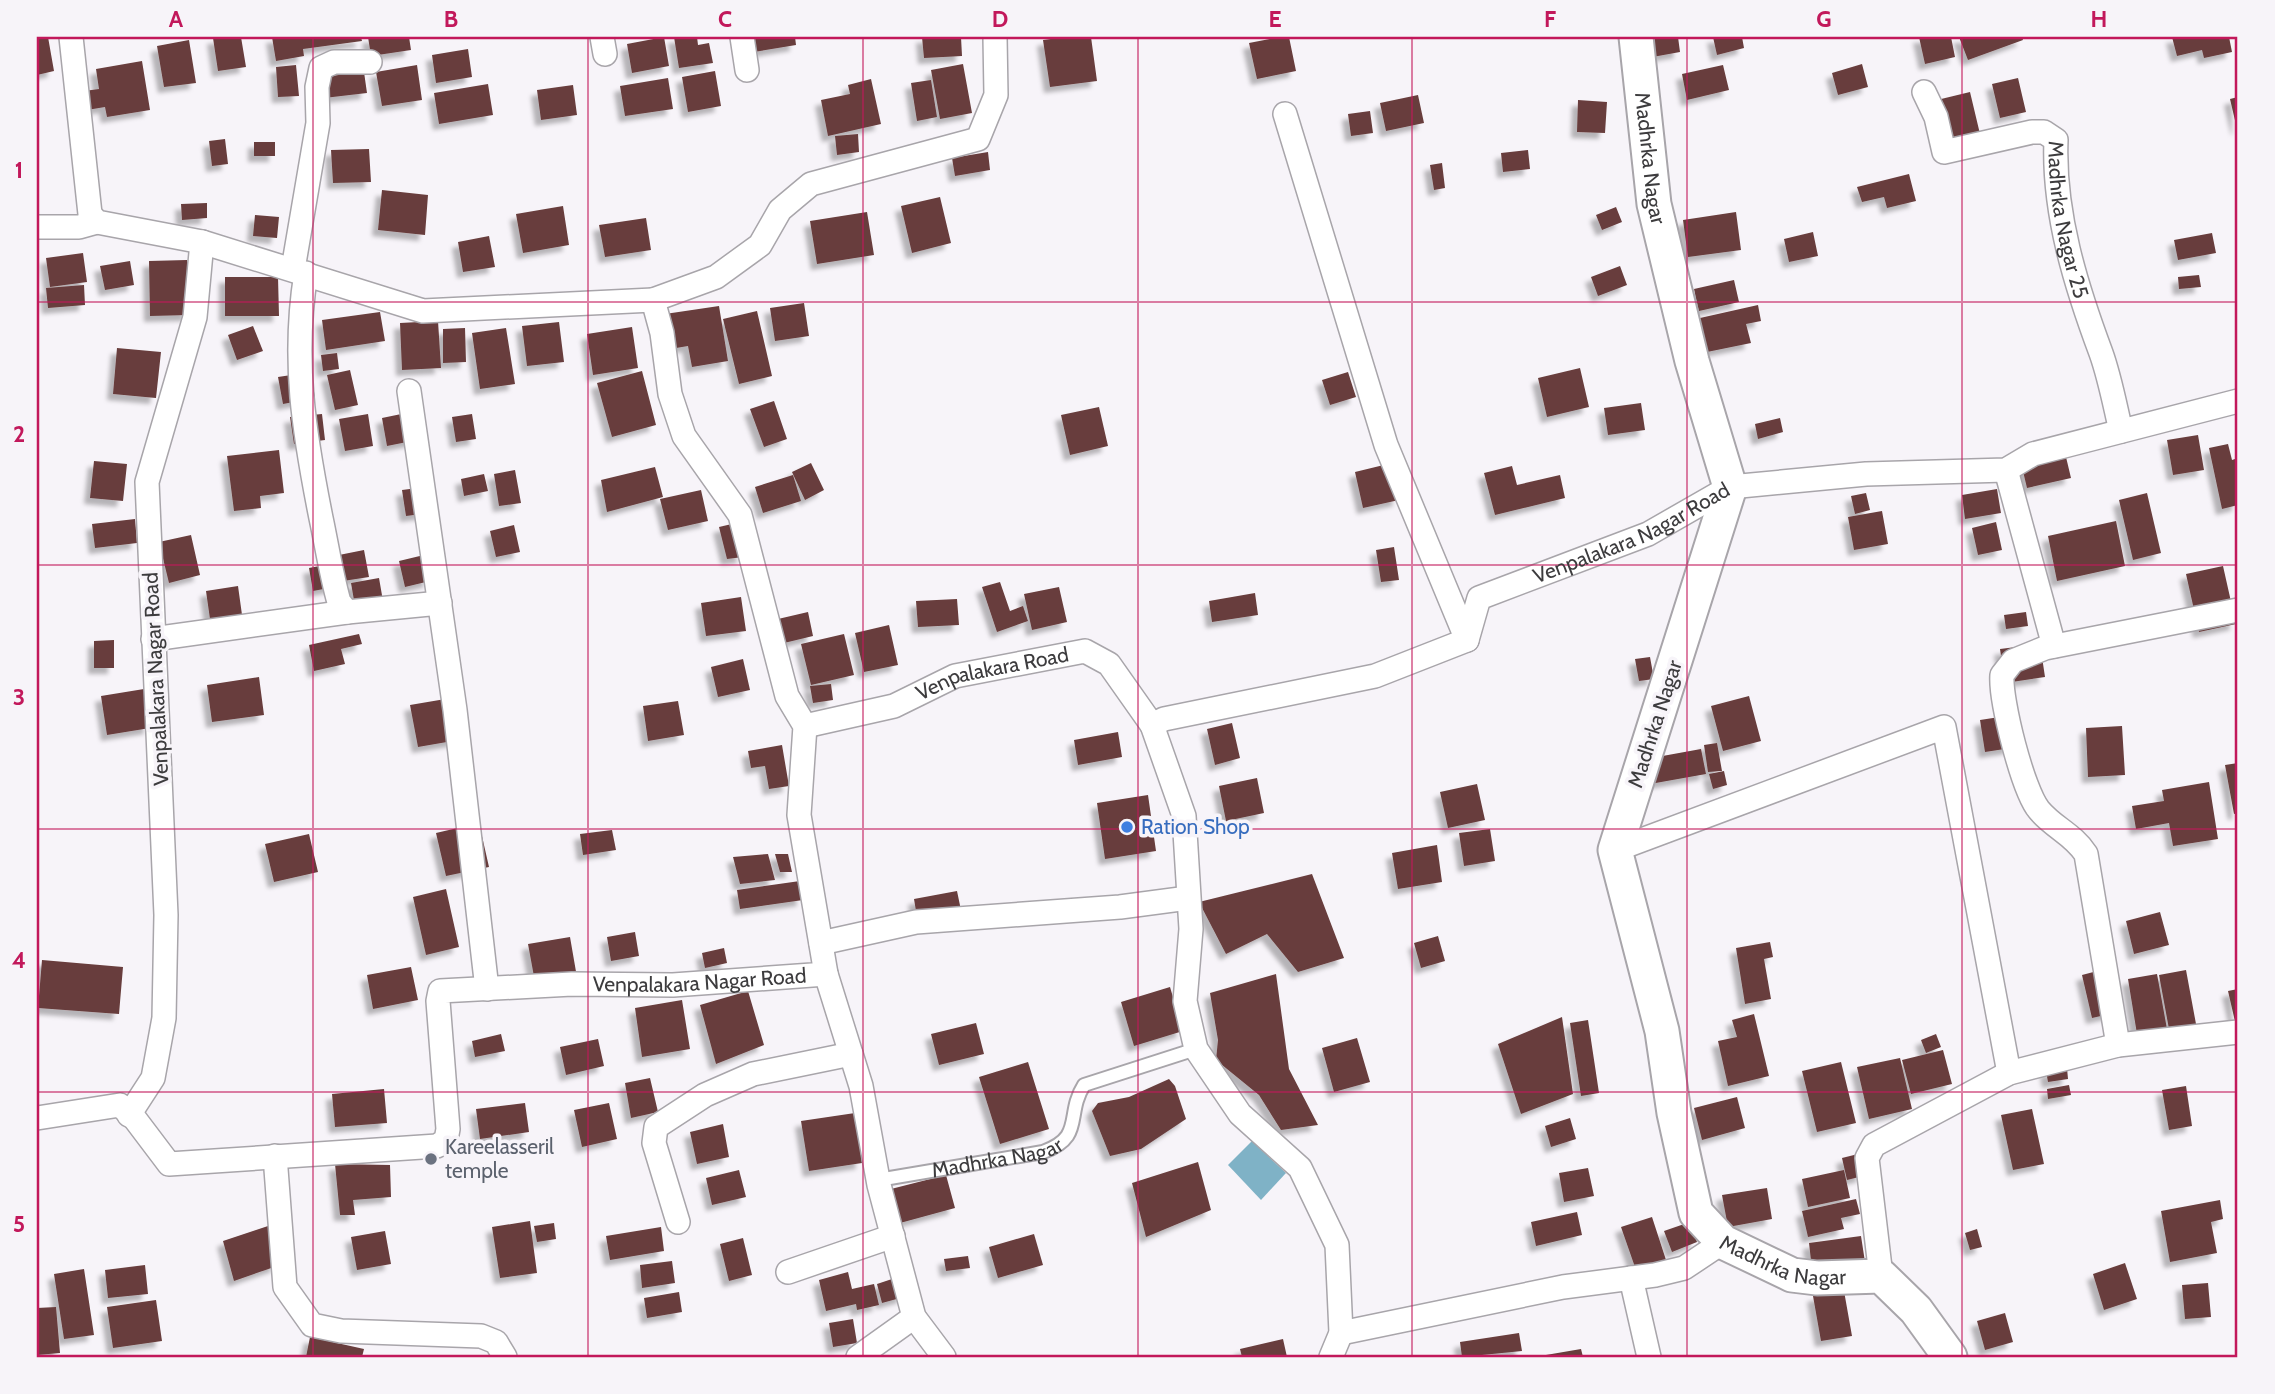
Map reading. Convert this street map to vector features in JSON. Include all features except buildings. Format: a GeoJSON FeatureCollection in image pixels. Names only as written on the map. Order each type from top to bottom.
{"type":"FeatureCollection","features":[{"type":"Feature","properties":{"kind":"street"},"geometry":{"type":"LineString","coordinates":[[71,37],[90,214],[97,222]]}},
{"type":"Feature","properties":{"kind":"street"},"geometry":{"type":"LineString","coordinates":[[742,37],[747,70]]}},
{"type":"Feature","properties":{"kind":"street"},"geometry":{"type":"LineString","coordinates":[[37,227],[79,227],[97,222],[202,242],[423,311],[653,300],[716,277],[760,245],[780,210],[811,184],[978,139],[996,95],[995,37]]}},
{"type":"Feature","properties":{"kind":"street","name":"Madhrka Nagar"},"geometry":{"type":"LineString","coordinates":[[1636,37],[1654,204],[1692,362],[1730,487],[1615,850],[1662,1031],[1674,1113],[1696,1213],[1723,1242],[1792,1275],[1817,1278],[1881,1276]]}},
{"type":"Feature","properties":{"kind":"street"},"geometry":{"type":"LineString","coordinates":[[347,612],[336,591],[308,450],[298,363],[300,271],[318,123],[317,87],[321,68],[334,62],[370,62]]}},
{"type":"Feature","properties":{"kind":"street","name":"Madhrka Nagar 25"},"geometry":{"type":"LineString","coordinates":[[1924,92],[1936,117],[1944,152],[2032,132],[2044,132],[2056,140],[2055,160],[2069,256],[2085,316],[2102,355],[2121,431]]}},
{"type":"Feature","properties":{"kind":"street"},"geometry":{"type":"LineString","coordinates":[[1155,729],[1164,719],[1290,691],[1375,676],[1467,640],[1386,445],[1285,114]]}},
{"type":"Feature","properties":{"kind":"street","name":"Venpalakara Nagar Road"},"geometry":{"type":"LineString","coordinates":[[202,242],[195,317],[146,482],[159,708],[166,915],[164,1018],[153,1078],[129,1115],[169,1164],[436,1146],[446,1140],[448,1111],[438,1001],[440,991],[572,985],[673,985],[826,974],[799,816],[805,726]]}},
{"type":"Feature","properties":{"kind":"street"},"geometry":{"type":"LineString","coordinates":[[653,300],[662,333],[670,394],[684,436],[740,515],[787,696],[805,726]]}},
{"type":"Feature","properties":{"kind":"street"},"geometry":{"type":"LineString","coordinates":[[409,391],[440,603],[487,989]]}},
{"type":"Feature","properties":{"kind":"street","name":"Venpalakara Nagar Road"},"geometry":{"type":"LineString","coordinates":[[1467,640],[1479,598],[1648,534],[1730,487],[1866,474],[2006,470],[2033,454],[2238,401]]}},
{"type":"Feature","properties":{"kind":"street"},"geometry":{"type":"LineString","coordinates":[[2006,470],[2054,646]]}},
{"type":"Feature","properties":{"kind":"street"},"geometry":{"type":"LineString","coordinates":[[153,639],[347,612],[440,603]]}},
{"type":"Feature","properties":{"kind":"street"},"geometry":{"type":"LineString","coordinates":[[2118,1045],[2086,854],[2072,836],[2048,820],[2029,795],[2021,773],[2001,682],[2004,670],[2013,661],[2054,646],[2238,610]]}},
{"type":"Feature","properties":{"kind":"street","name":"Venpalakara Road"},"geometry":{"type":"LineString","coordinates":[[805,726],[894,706],[955,676],[1085,651],[1110,664],[1155,729],[1184,816],[1191,929],[1185,1001],[1196,1049]]}},
{"type":"Feature","properties":{"kind":"street"},"geometry":{"type":"LineString","coordinates":[[1615,850],[1944,727],[2009,1073]]}},
{"type":"Feature","properties":{"kind":"street"},"geometry":{"type":"LineString","coordinates":[[821,943],[916,922],[1120,907],[1188,898]]}},
{"type":"Feature","properties":{"kind":"street"},"geometry":{"type":"LineString","coordinates":[[826,974],[861,1086],[879,1183],[914,1317],[944,1357]]}},
{"type":"Feature","properties":{"kind":"street","name":"Madhrka Nagar"},"geometry":{"type":"LineString","coordinates":[[1950,1357],[1916,1310],[1881,1276],[1867,1158],[1874,1145],[2009,1073],[2118,1045],[2238,1032]]}},
{"type":"Feature","properties":{"kind":"street"},"geometry":{"type":"LineString","coordinates":[[1196,1049],[1240,1114],[1300,1168],[1337,1245],[1341,1333],[1331,1357]]}},
{"type":"Feature","properties":{"kind":"street"},"geometry":{"type":"LineString","coordinates":[[678,1222],[654,1143],[656,1128],[705,1095],[753,1074],[851,1054]]}},
{"type":"Feature","properties":{"kind":"street"},"geometry":{"type":"LineString","coordinates":[[37,1118],[120,1105],[129,1115]]}},
{"type":"Feature","properties":{"kind":"street"},"geometry":{"type":"LineString","coordinates":[[275,1156],[285,1287],[312,1325],[341,1331],[481,1336],[496,1342],[505,1357]]}},
{"type":"Feature","properties":{"kind":"street"},"geometry":{"type":"LineString","coordinates":[[788,1272],[893,1237]]}},
{"type":"Feature","properties":{"kind":"street"},"geometry":{"type":"LineString","coordinates":[[1341,1333],[1563,1287],[1684,1268],[1723,1242]]}},
{"type":"Feature","properties":{"kind":"street"},"geometry":{"type":"LineString","coordinates":[[1631,1278],[1649,1357]]}},
{"type":"Feature","properties":{"kind":"street"},"geometry":{"type":"LineString","coordinates":[[858,1357],[914,1317]]}},
{"type":"Feature","properties":{"kind":"lane","name":"Madhrka Nagar"},"geometry":{"type":"LineString","coordinates":[[879,1183],[1043,1152],[1062,1146],[1073,1130],[1077,1096],[1084,1085],[1196,1049]]}},
{"type":"Feature","properties":{"kind":"water"},"geometry":{"type":"Polygon","coordinates":[[[1252,1141],[1286,1173],[1261,1200],[1228,1165],[1252,1141]]]}},
{"type":"Feature","properties":{"kind":"place","name":"Ration Shop"},"geometry":{"type":"Point","coordinates":[1127,827]}},
{"type":"Feature","properties":{"kind":"place","name":"Kareelasseril temple"},"geometry":{"type":"Point","coordinates":[431,1159]}}]}
